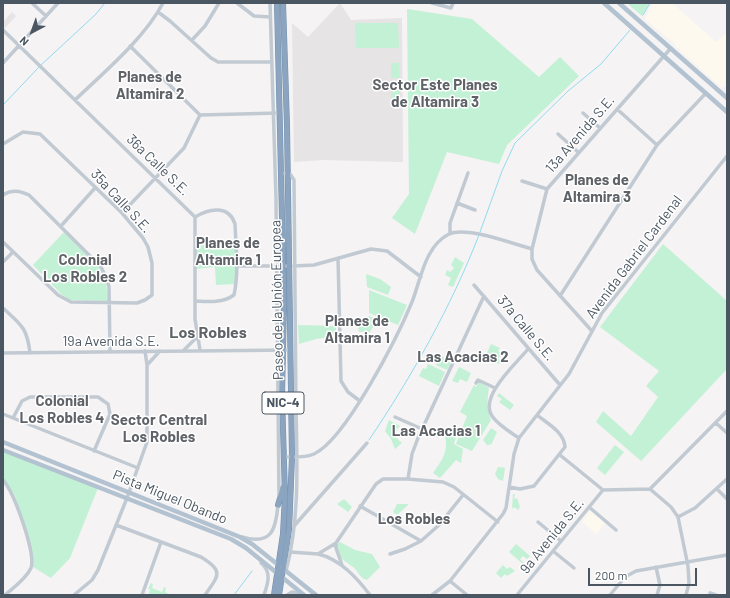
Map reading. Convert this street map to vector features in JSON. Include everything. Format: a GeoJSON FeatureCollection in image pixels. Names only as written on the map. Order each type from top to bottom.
{"type":"FeatureCollection","features":[{"type":"Feature","properties":{"kind":"highway","name":"Paseo de la Unión Europea"},"geometry":{"type":"LineString","coordinates":[[274,595],[283,569],[291,528],[294,456],[281,173],[277,3]]}},
{"type":"Feature","properties":{"kind":"highway","name":"Paseo de la Unión Europea"},"geometry":{"type":"LineString","coordinates":[[283,3],[287,174],[284,350],[285,471],[283,569]]}},
{"type":"Feature","properties":{"kind":"highway"},"geometry":{"type":"LineString","coordinates":[[278,504],[285,471]]}},
{"type":"Feature","properties":{"kind":"highway","name":"Paseo de la Unión Europea"},"geometry":{"type":"LineString","coordinates":[[279,595],[280,576]]}},
{"type":"Feature","properties":{"kind":"main road"},"geometry":{"type":"LineString","coordinates":[[604,3],[727,112]]}},
{"type":"Feature","properties":{"kind":"main road"},"geometry":{"type":"LineString","coordinates":[[619,3],[727,98]]}},
{"type":"Feature","properties":{"kind":"main road","name":"Pista Miguel Obando"},"geometry":{"type":"LineString","coordinates":[[3,442],[240,537],[316,595]]}},
{"type":"Feature","properties":{"kind":"main road","name":"Pista Miguel Obando"},"geometry":{"type":"LineString","coordinates":[[3,450],[234,541],[246,548],[304,595]]}},
{"type":"Feature","properties":{"kind":"street"},"geometry":{"type":"LineString","coordinates":[[32,3],[46,16]]}},
{"type":"Feature","properties":{"kind":"street"},"geometry":{"type":"LineString","coordinates":[[3,63],[58,3]]}},
{"type":"Feature","properties":{"kind":"street"},"geometry":{"type":"LineString","coordinates":[[75,100],[130,46],[158,12],[162,3]]}},
{"type":"Feature","properties":{"kind":"street"},"geometry":{"type":"LineString","coordinates":[[192,40],[220,3]]}},
{"type":"Feature","properties":{"kind":"street"},"geometry":{"type":"LineString","coordinates":[[237,3],[254,16],[270,17]]}},
{"type":"Feature","properties":{"kind":"street"},"geometry":{"type":"LineString","coordinates":[[240,537],[257,540],[270,535],[276,524],[278,504],[276,266],[270,3]]}},
{"type":"Feature","properties":{"kind":"street"},"geometry":{"type":"LineString","coordinates":[[432,3],[451,8],[453,3]]}},
{"type":"Feature","properties":{"kind":"street"},"geometry":{"type":"LineString","coordinates":[[158,12],[170,20],[211,58],[218,62],[271,62]]}},
{"type":"Feature","properties":{"kind":"street","name":"36a Calle S.E."},"geometry":{"type":"LineString","coordinates":[[3,30],[45,69],[195,217]]}},
{"type":"Feature","properties":{"kind":"street"},"geometry":{"type":"LineString","coordinates":[[130,46],[200,115],[279,113]]}},
{"type":"Feature","properties":{"kind":"street","name":"13a Avenida S.E."},"geometry":{"type":"LineString","coordinates":[[532,249],[547,189],[671,48]]}},
{"type":"Feature","properties":{"kind":"street"},"geometry":{"type":"LineString","coordinates":[[560,296],[657,145],[706,93]]}},
{"type":"Feature","properties":{"kind":"street"},"geometry":{"type":"LineString","coordinates":[[617,109],[657,145]]}},
{"type":"Feature","properties":{"kind":"street"},"geometry":{"type":"LineString","coordinates":[[583,113],[600,128]]}},
{"type":"Feature","properties":{"kind":"street"},"geometry":{"type":"LineString","coordinates":[[122,213],[184,148],[200,115]]}},
{"type":"Feature","properties":{"kind":"street","name":"35a Calle S.E."},"geometry":{"type":"LineString","coordinates":[[3,144],[23,132],[34,132],[40,134],[122,213],[143,238],[148,247],[152,263],[152,295],[142,302],[110,302]]}},
{"type":"Feature","properties":{"kind":"street"},"geometry":{"type":"LineString","coordinates":[[558,134],[578,152]]}},
{"type":"Feature","properties":{"kind":"street","name":"Avenida Gabriel Cardenal"},"geometry":{"type":"LineString","coordinates":[[432,595],[450,581],[498,522],[506,508],[514,454],[519,438],[560,385],[580,355],[592,330],[612,301],[727,156]]}},
{"type":"Feature","properties":{"kind":"street"},"geometry":{"type":"LineString","coordinates":[[281,173],[291,175],[294,180],[294,456]]}},
{"type":"Feature","properties":{"kind":"street"},"geometry":{"type":"LineString","coordinates":[[450,234],[450,223],[468,174]]}},
{"type":"Feature","properties":{"kind":"street"},"geometry":{"type":"LineString","coordinates":[[522,181],[547,189]]}},
{"type":"Feature","properties":{"kind":"street"},"geometry":{"type":"LineString","coordinates":[[61,226],[95,188]]}},
{"type":"Feature","properties":{"kind":"street"},"geometry":{"type":"LineString","coordinates":[[3,195],[8,192],[19,191],[30,196],[101,267],[107,279],[110,302],[110,351]]}},
{"type":"Feature","properties":{"kind":"street"},"geometry":{"type":"LineString","coordinates":[[457,203],[475,210]]}},
{"type":"Feature","properties":{"kind":"street"},"geometry":{"type":"LineString","coordinates":[[196,301],[218,302],[228,300],[234,295],[237,266],[235,224],[233,218],[222,210],[209,210],[195,217],[196,301],[197,337],[200,350]]}},
{"type":"Feature","properties":{"kind":"street"},"geometry":{"type":"LineString","coordinates":[[284,457],[314,453],[323,447],[342,426],[360,401],[402,326],[429,254],[434,246],[450,234],[459,232],[479,235],[532,249],[532,259],[534,264],[560,296],[592,330]]}},
{"type":"Feature","properties":{"kind":"street"},"geometry":{"type":"LineString","coordinates":[[3,242],[63,299],[71,302],[110,302]]}},
{"type":"Feature","properties":{"kind":"street"},"geometry":{"type":"LineString","coordinates":[[237,266],[314,265],[371,249],[380,249],[387,251],[421,276]]}},
{"type":"Feature","properties":{"kind":"street"},"geometry":{"type":"LineString","coordinates":[[3,262],[13,252]]}},
{"type":"Feature","properties":{"kind":"street"},"geometry":{"type":"LineString","coordinates":[[338,258],[341,381],[348,392],[360,401]]}},
{"type":"Feature","properties":{"kind":"street","name":"37a Calle S.E."},"geometry":{"type":"LineString","coordinates":[[474,285],[560,385]]}},
{"type":"Feature","properties":{"kind":"street"},"geometry":{"type":"LineString","coordinates":[[408,479],[412,454],[422,429],[484,296]]}},
{"type":"Feature","properties":{"kind":"street"},"geometry":{"type":"LineString","coordinates":[[3,308],[24,327],[29,341],[30,352]]}},
{"type":"Feature","properties":{"kind":"street"},"geometry":{"type":"LineString","coordinates":[[184,351],[197,337]]}},
{"type":"Feature","properties":{"kind":"street"},"geometry":{"type":"LineString","coordinates":[[519,438],[491,414],[489,410],[490,400],[495,388],[528,349]]}},
{"type":"Feature","properties":{"kind":"street","name":"19a Avenida S.E."},"geometry":{"type":"LineString","coordinates":[[3,353],[290,350]]}},
{"type":"Feature","properties":{"kind":"street"},"geometry":{"type":"LineString","coordinates":[[74,595],[92,580],[98,570],[127,498],[147,442],[147,365],[145,351]]}},
{"type":"Feature","properties":{"kind":"street"},"geometry":{"type":"LineString","coordinates":[[147,365],[160,351]]}},
{"type":"Feature","properties":{"kind":"street"},"geometry":{"type":"LineString","coordinates":[[476,383],[478,380],[495,388]]}},
{"type":"Feature","properties":{"kind":"street"},"geometry":{"type":"LineString","coordinates":[[13,418],[22,401],[30,398],[98,397],[108,404],[110,414],[94,451]]}},
{"type":"Feature","properties":{"kind":"street"},"geometry":{"type":"LineString","coordinates":[[650,489],[727,411]]}},
{"type":"Feature","properties":{"kind":"street"},"geometry":{"type":"LineString","coordinates":[[3,414],[138,468]]}},
{"type":"Feature","properties":{"kind":"street"},"geometry":{"type":"LineString","coordinates":[[509,487],[520,489],[534,486],[565,447],[565,440],[561,435],[537,415]]}},
{"type":"Feature","properties":{"kind":"street"},"geometry":{"type":"LineString","coordinates":[[395,417],[422,429]]}},
{"type":"Feature","properties":{"kind":"street"},"geometry":{"type":"LineString","coordinates":[[716,423],[727,433]]}},
{"type":"Feature","properties":{"kind":"street"},"geometry":{"type":"LineString","coordinates":[[283,569],[290,552],[291,528],[367,443]]}},
{"type":"Feature","properties":{"kind":"street"},"geometry":{"type":"LineString","coordinates":[[560,455],[603,490],[650,489],[666,502],[678,516],[688,562],[689,583],[686,595]]}},
{"type":"Feature","properties":{"kind":"street"},"geometry":{"type":"LineString","coordinates":[[318,554],[336,543],[376,484],[383,479],[408,479],[443,482],[454,487],[498,522]]}},
{"type":"Feature","properties":{"kind":"street"},"geometry":{"type":"LineString","coordinates":[[678,516],[695,508],[727,479]]}},
{"type":"Feature","properties":{"kind":"street"},"geometry":{"type":"LineString","coordinates":[[3,480],[14,497],[28,541],[31,567],[27,574],[5,595]]}},
{"type":"Feature","properties":{"kind":"street"},"geometry":{"type":"LineString","coordinates":[[717,489],[727,499]]}},
{"type":"Feature","properties":{"kind":"street","name":"9a Avenida S.E."},"geometry":{"type":"LineString","coordinates":[[517,595],[603,490]]}},
{"type":"Feature","properties":{"kind":"street"},"geometry":{"type":"LineString","coordinates":[[390,554],[421,541],[439,525],[463,495]]}},
{"type":"Feature","properties":{"kind":"street"},"geometry":{"type":"LineString","coordinates":[[360,506],[421,541]]}},
{"type":"Feature","properties":{"kind":"street"},"geometry":{"type":"LineString","coordinates":[[589,507],[616,530]]}},
{"type":"Feature","properties":{"kind":"street"},"geometry":{"type":"LineString","coordinates":[[538,522],[561,541]]}},
{"type":"Feature","properties":{"kind":"street"},"geometry":{"type":"LineString","coordinates":[[116,525],[213,564],[217,571],[216,580],[205,595]]}},
{"type":"Feature","properties":{"kind":"street"},"geometry":{"type":"LineString","coordinates":[[234,541],[266,567],[268,580],[264,595]]}},
{"type":"Feature","properties":{"kind":"street"},"geometry":{"type":"LineString","coordinates":[[142,595],[161,542]]}},
{"type":"Feature","properties":{"kind":"street"},"geometry":{"type":"LineString","coordinates":[[336,543],[336,548],[343,566]]}},
{"type":"Feature","properties":{"kind":"street"},"geometry":{"type":"LineString","coordinates":[[553,551],[574,568]]}},
{"type":"Feature","properties":{"kind":"street"},"geometry":{"type":"LineString","coordinates":[[290,552],[318,554],[333,559],[343,566],[370,595]]}},
{"type":"Feature","properties":{"kind":"street"},"geometry":{"type":"LineString","coordinates":[[610,595],[630,573],[727,555]]}},
{"type":"Feature","properties":{"kind":"street"},"geometry":{"type":"LineString","coordinates":[[656,567],[660,585],[657,595]]}},
{"type":"Feature","properties":{"kind":"street"},"geometry":{"type":"LineString","coordinates":[[450,581],[467,595]]}},
{"type":"Feature","properties":{"kind":"street"},"geometry":{"type":"LineString","coordinates":[[287,595],[292,592],[304,595]]}},
{"type":"Feature","properties":{"kind":"street"},"geometry":{"type":"LineString","coordinates":[[710,594],[716,595]]}},
{"type":"Feature","properties":{"kind":"shaded area"},"geometry":{"type":"Polygon","coordinates":[[[340,3],[351,20],[402,18],[403,162],[323,160],[294,162],[292,23],[308,37],[340,3]]]}},
{"type":"Feature","properties":{"kind":"shaded area"},"geometry":{"type":"Polygon","coordinates":[[[653,3],[672,3],[716,42],[727,32],[727,88],[724,86],[722,88],[675,46],[675,44],[645,19],[653,3]]]}},
{"type":"Feature","properties":{"kind":"shaded area"},"geometry":{"type":"Polygon","coordinates":[[[12,12],[16,16],[5,28],[3,26],[3,22],[12,12]]]}},
{"type":"Feature","properties":{"kind":"shaded area"},"geometry":{"type":"Polygon","coordinates":[[[590,511],[605,523],[597,534],[582,522],[590,511]]]}},
{"type":"Feature","properties":{"kind":"green space"},"geometry":{"type":"Polygon","coordinates":[[[627,3],[649,3],[642,16],[627,3]]]}},
{"type":"Feature","properties":{"kind":"green space"},"geometry":{"type":"Polygon","coordinates":[[[407,9],[472,19],[539,77],[560,57],[579,76],[507,145],[499,164],[447,152],[415,234],[392,218],[409,194],[407,9]]]}},
{"type":"Feature","properties":{"kind":"green space"},"geometry":{"type":"Polygon","coordinates":[[[355,23],[398,23],[399,48],[356,48],[355,23]]]}},
{"type":"Feature","properties":{"kind":"green space"},"geometry":{"type":"Polygon","coordinates":[[[391,63],[399,63],[400,78],[391,78],[391,63]]]}},
{"type":"Feature","properties":{"kind":"green space"},"geometry":{"type":"Polygon","coordinates":[[[391,87],[400,87],[400,101],[391,101],[391,87]]]}},
{"type":"Feature","properties":{"kind":"green space"},"geometry":{"type":"Polygon","coordinates":[[[64,232],[101,270],[106,282],[108,301],[70,300],[61,294],[33,265],[64,232]]]}},
{"type":"Feature","properties":{"kind":"green space"},"geometry":{"type":"Polygon","coordinates":[[[221,242],[222,248],[236,247],[237,284],[216,285],[215,267],[196,269],[196,244],[221,242]]]}},
{"type":"Feature","properties":{"kind":"green space"},"geometry":{"type":"Polygon","coordinates":[[[663,244],[727,301],[727,369],[641,461],[596,422],[603,411],[631,436],[658,397],[646,386],[659,371],[600,327],[663,244]]]}},
{"type":"Feature","properties":{"kind":"green space"},"geometry":{"type":"Polygon","coordinates":[[[455,257],[464,263],[453,287],[448,285],[451,278],[445,275],[447,270],[450,272],[454,268],[451,265],[455,257]]]}},
{"type":"Feature","properties":{"kind":"green space"},"geometry":{"type":"Polygon","coordinates":[[[366,274],[380,279],[391,287],[388,295],[367,287],[366,274]]]}},
{"type":"Feature","properties":{"kind":"green space"},"geometry":{"type":"Polygon","coordinates":[[[369,290],[407,305],[398,325],[369,313],[369,290]]]}},
{"type":"Feature","properties":{"kind":"green space"},"geometry":{"type":"Polygon","coordinates":[[[369,316],[377,319],[370,332],[359,332],[358,326],[369,316]]]}},
{"type":"Feature","properties":{"kind":"green space"},"geometry":{"type":"Polygon","coordinates":[[[298,325],[336,326],[336,336],[316,339],[299,344],[298,325]]]}},
{"type":"Feature","properties":{"kind":"green space"},"geometry":{"type":"Polygon","coordinates":[[[491,344],[500,348],[498,351],[502,354],[498,358],[501,361],[499,364],[485,357],[491,344]]]}},
{"type":"Feature","properties":{"kind":"green space"},"geometry":{"type":"Polygon","coordinates":[[[441,356],[451,363],[447,370],[436,365],[441,356]]]}},
{"type":"Feature","properties":{"kind":"green space"},"geometry":{"type":"Polygon","coordinates":[[[428,364],[445,372],[439,386],[419,376],[423,368],[426,369],[428,364]]]}},
{"type":"Feature","properties":{"kind":"green space"},"geometry":{"type":"Polygon","coordinates":[[[459,367],[471,373],[467,382],[460,379],[458,383],[452,381],[459,367]]]}},
{"type":"Feature","properties":{"kind":"green space"},"geometry":{"type":"Polygon","coordinates":[[[479,382],[489,388],[488,404],[491,420],[472,451],[456,444],[467,416],[460,412],[474,385],[476,387],[479,382]]]}},
{"type":"Feature","properties":{"kind":"green space"},"geometry":{"type":"Polygon","coordinates":[[[499,393],[514,405],[510,410],[499,402],[502,399],[497,396],[499,393]]]}},
{"type":"Feature","properties":{"kind":"green space"},"geometry":{"type":"Polygon","coordinates":[[[389,420],[400,426],[392,434],[402,443],[395,449],[391,439],[385,431],[389,420]]]}},
{"type":"Feature","properties":{"kind":"green space"},"geometry":{"type":"Polygon","coordinates":[[[491,428],[497,432],[491,445],[489,444],[488,446],[483,440],[491,428]]]}},
{"type":"Feature","properties":{"kind":"green space"},"geometry":{"type":"Polygon","coordinates":[[[448,434],[456,437],[454,444],[463,449],[461,463],[456,460],[440,478],[433,473],[444,456],[446,447],[445,437],[448,434]]]}},
{"type":"Feature","properties":{"kind":"green space"},"geometry":{"type":"Polygon","coordinates":[[[615,445],[624,452],[605,475],[597,468],[615,445]]]}},
{"type":"Feature","properties":{"kind":"green space"},"geometry":{"type":"Polygon","coordinates":[[[4,451],[98,488],[70,558],[51,578],[33,567],[15,496],[3,478],[4,451]]]}},
{"type":"Feature","properties":{"kind":"green space"},"geometry":{"type":"Polygon","coordinates":[[[498,467],[505,468],[503,481],[498,479],[495,474],[498,467]]]}},
{"type":"Feature","properties":{"kind":"green space"},"geometry":{"type":"Polygon","coordinates":[[[513,494],[515,494],[514,499],[517,498],[520,507],[518,510],[514,507],[512,509],[513,494]]]}},
{"type":"Feature","properties":{"kind":"green space"},"geometry":{"type":"Polygon","coordinates":[[[344,499],[352,507],[348,512],[337,504],[344,499]]]}},
{"type":"Feature","properties":{"kind":"green space"},"geometry":{"type":"Polygon","coordinates":[[[397,504],[408,505],[397,515],[393,512],[397,504]]]}},
{"type":"Feature","properties":{"kind":"green space"},"geometry":{"type":"Polygon","coordinates":[[[340,542],[355,550],[372,554],[380,567],[367,580],[364,579],[340,556],[337,544],[340,542]]]}},
{"type":"Feature","properties":{"kind":"green space"},"geometry":{"type":"Polygon","coordinates":[[[516,544],[530,556],[527,559],[523,556],[520,559],[524,563],[523,564],[509,552],[516,544]]]}},
{"type":"Feature","properties":{"kind":"green space"},"geometry":{"type":"Polygon","coordinates":[[[503,565],[507,569],[510,567],[515,571],[507,576],[505,574],[501,578],[496,573],[503,565]]]}},
{"type":"Feature","properties":{"kind":"green space"},"geometry":{"type":"Polygon","coordinates":[[[151,583],[153,584],[152,588],[162,592],[164,587],[166,588],[165,592],[171,595],[149,595],[150,589],[148,589],[151,583]]]}},
{"type":"Feature","properties":{"kind":"waterway"},"geometry":{"type":"LineString","coordinates":[[41,65],[95,15],[105,3]]}},
{"type":"Feature","properties":{"kind":"waterway"},"geometry":{"type":"LineString","coordinates":[[643,15],[650,3]]}},
{"type":"Feature","properties":{"kind":"waterway"},"geometry":{"type":"LineString","coordinates":[[480,232],[502,171],[515,143],[568,91],[601,64],[630,30]]}},
{"type":"Feature","properties":{"kind":"waterway"},"geometry":{"type":"LineString","coordinates":[[3,105],[39,67]]}},
{"type":"Feature","properties":{"kind":"waterway"},"geometry":{"type":"LineString","coordinates":[[369,440],[430,340],[456,288],[479,235]]}},
{"type":"Feature","properties":{"kind":"waterway"},"geometry":{"type":"LineString","coordinates":[[234,595],[252,571]]}},
{"type":"Feature","properties":{"kind":"district","name":"Planes de Altamira 2"},"geometry":{"type":"Point","coordinates":[150,86]}},
{"type":"Feature","properties":{"kind":"district","name":"Sector Este Planes de Altamira 3"},"geometry":{"type":"Point","coordinates":[435,94]}},
{"type":"Feature","properties":{"kind":"district","name":"Planes de Altamira 3"},"geometry":{"type":"Point","coordinates":[597,188]}},
{"type":"Feature","properties":{"kind":"district","name":"Planes de Altamira 1"},"geometry":{"type":"Point","coordinates":[228,252]}},
{"type":"Feature","properties":{"kind":"district","name":"Colonial Los Robles 2"},"geometry":{"type":"Point","coordinates":[85,268]}},
{"type":"Feature","properties":{"kind":"district","name":"Planes de Altamira 1"},"geometry":{"type":"Point","coordinates":[357,330]}},
{"type":"Feature","properties":{"kind":"district","name":"Los Robles"},"geometry":{"type":"Point","coordinates":[208,333]}},
{"type":"Feature","properties":{"kind":"district","name":"Las Acacias 2"},"geometry":{"type":"Point","coordinates":[463,357]}},
{"type":"Feature","properties":{"kind":"district","name":"Colonial Los Robles 4"},"geometry":{"type":"Point","coordinates":[62,410]}},
{"type":"Feature","properties":{"kind":"district","name":"Sector Central Los Robles"},"geometry":{"type":"Point","coordinates":[159,428]}},
{"type":"Feature","properties":{"kind":"district","name":"Las Acacias 1"},"geometry":{"type":"Point","coordinates":[436,431]}},
{"type":"Feature","properties":{"kind":"district","name":"Los Robles"},"geometry":{"type":"Point","coordinates":[414,519]}}]}
